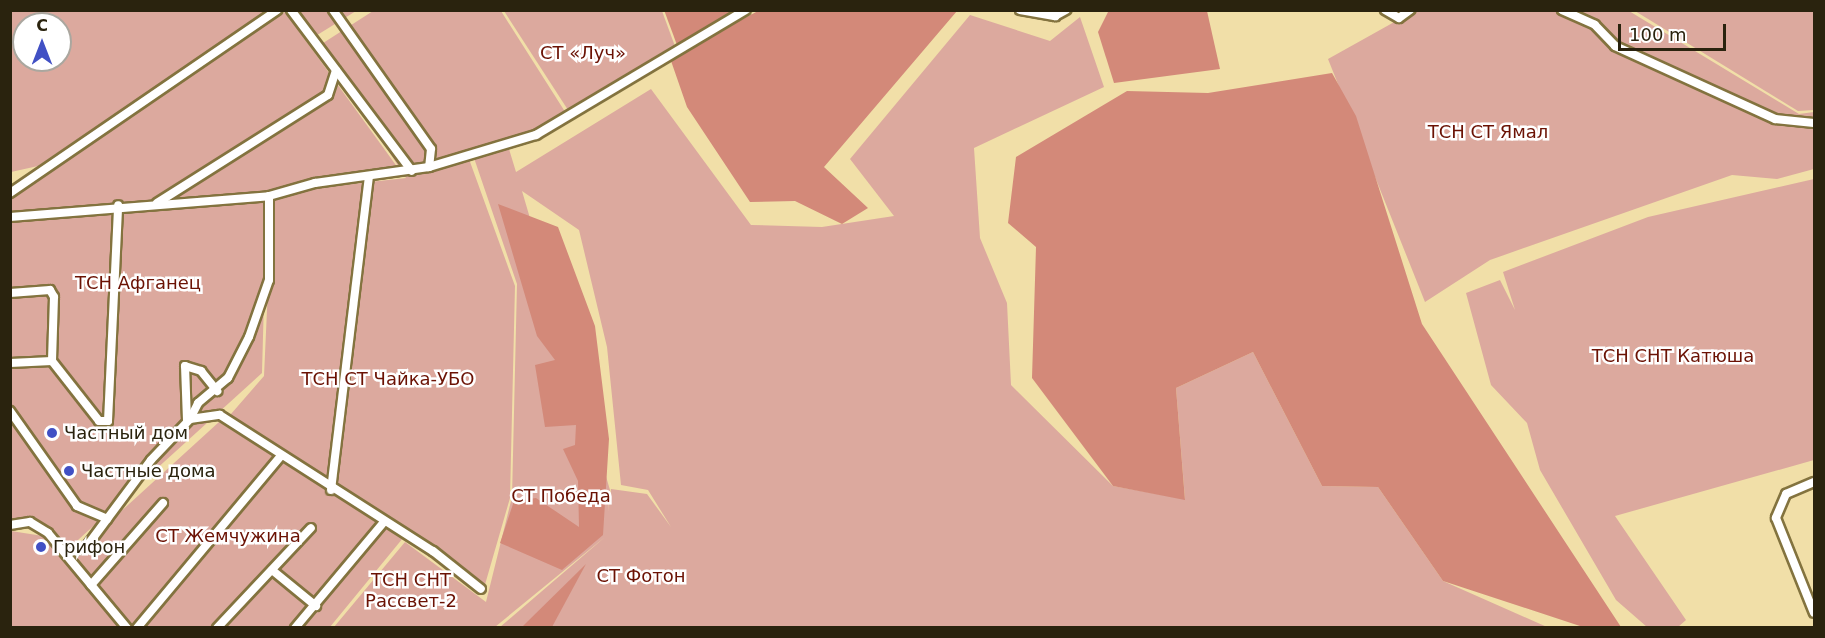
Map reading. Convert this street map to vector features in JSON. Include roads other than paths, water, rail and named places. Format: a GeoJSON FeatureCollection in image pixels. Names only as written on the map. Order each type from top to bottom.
{"type":"FeatureCollection","features":[{"type":"Feature","properties":{"kind":"street"},"geometry":{"type":"LineString","coordinates":[[10,193],[277,10]]}},
{"type":"Feature","properties":{"kind":"street"},"geometry":{"type":"LineString","coordinates":[[291,10],[412,171]]}},
{"type":"Feature","properties":{"kind":"street"},"geometry":{"type":"LineString","coordinates":[[333,10],[431,149],[429,167]]}},
{"type":"Feature","properties":{"kind":"street"},"geometry":{"type":"LineString","coordinates":[[10,217],[118,205],[154,205],[269,196],[429,167],[536,135],[746,10]]}},
{"type":"Feature","properties":{"kind":"street"},"geometry":{"type":"LineString","coordinates":[[1020,10],[1055,16],[1066,10]]}},
{"type":"Feature","properties":{"kind":"street"},"geometry":{"type":"LineString","coordinates":[[1385,10],[1399,18],[1410,10]]}},
{"type":"Feature","properties":{"kind":"street"},"geometry":{"type":"LineString","coordinates":[[1562,10],[1595,25],[1615,46],[1775,119],[1815,123]]}},
{"type":"Feature","properties":{"kind":"street"},"geometry":{"type":"LineString","coordinates":[[154,205],[328,94],[336,70]]}},
{"type":"Feature","properties":{"kind":"street"},"geometry":{"type":"LineString","coordinates":[[331,489],[369,177]]}},
{"type":"Feature","properties":{"kind":"street"},"geometry":{"type":"LineString","coordinates":[[66,554],[87,546],[188,421],[198,403],[217,391],[249,337],[269,280],[269,196]]}},
{"type":"Feature","properties":{"kind":"street"},"geometry":{"type":"LineString","coordinates":[[10,293],[50,290],[54,297],[52,362],[99,421],[108,421],[118,205]]}},
{"type":"Feature","properties":{"kind":"street"},"geometry":{"type":"LineString","coordinates":[[10,363],[52,362]]}},
{"type":"Feature","properties":{"kind":"street"},"geometry":{"type":"LineString","coordinates":[[188,421],[185,366],[201,371],[217,391]]}},
{"type":"Feature","properties":{"kind":"street"},"geometry":{"type":"LineString","coordinates":[[10,411],[77,506],[107,519]]}},
{"type":"Feature","properties":{"kind":"street"},"geometry":{"type":"LineString","coordinates":[[188,421],[220,415],[482,589]]}},
{"type":"Feature","properties":{"kind":"street"},"geometry":{"type":"LineString","coordinates":[[137,627],[280,457]]}},
{"type":"Feature","properties":{"kind":"street"},"geometry":{"type":"LineString","coordinates":[[1815,482],[1786,494],[1776,518],[1815,613]]}},
{"type":"Feature","properties":{"kind":"street"},"geometry":{"type":"LineString","coordinates":[[92,585],[163,503]]}},
{"type":"Feature","properties":{"kind":"street"},"geometry":{"type":"LineString","coordinates":[[10,525],[30,522],[48,532],[127,627]]}},
{"type":"Feature","properties":{"kind":"street"},"geometry":{"type":"LineString","coordinates":[[295,627],[384,522]]}},
{"type":"Feature","properties":{"kind":"street"},"geometry":{"type":"LineString","coordinates":[[217,627],[311,528]]}},
{"type":"Feature","properties":{"kind":"street"},"geometry":{"type":"LineString","coordinates":[[272,570],[315,606]]}},
{"type":"Feature","properties":{"kind":"place","name":"Частный дом"},"geometry":{"type":"Point","coordinates":[52,433]}},
{"type":"Feature","properties":{"kind":"place","name":"Частные дома"},"geometry":{"type":"Point","coordinates":[69,471]}},
{"type":"Feature","properties":{"kind":"place","name":"Грифон"},"geometry":{"type":"Point","coordinates":[41,547]}},
{"type":"Feature","properties":{"kind":"park label","name":"СТ «Луч»"},"geometry":{"type":"Point","coordinates":[583,53]}},
{"type":"Feature","properties":{"kind":"park label","name":"ТСН СТ Ямал"},"geometry":{"type":"Point","coordinates":[1488,132]}},
{"type":"Feature","properties":{"kind":"park label","name":"ТСН Афганец"},"geometry":{"type":"Point","coordinates":[138,283]}},
{"type":"Feature","properties":{"kind":"park label","name":"ТСН СНТ Катюша"},"geometry":{"type":"Point","coordinates":[1673,356]}},
{"type":"Feature","properties":{"kind":"park label","name":"ТСН СТ Чайка-УБО"},"geometry":{"type":"Point","coordinates":[388,379]}},
{"type":"Feature","properties":{"kind":"park label","name":"СТ Победа"},"geometry":{"type":"Point","coordinates":[561,496]}},
{"type":"Feature","properties":{"kind":"park label","name":"СТ Жемчужина"},"geometry":{"type":"Point","coordinates":[228,536]}},
{"type":"Feature","properties":{"kind":"park label","name":"СТ Фотон"},"geometry":{"type":"Point","coordinates":[641,576]}},
{"type":"Feature","properties":{"kind":"park label","name":"ТСН СНТ Рассвет-2"},"geometry":{"type":"Point","coordinates":[411,591]}}]}
